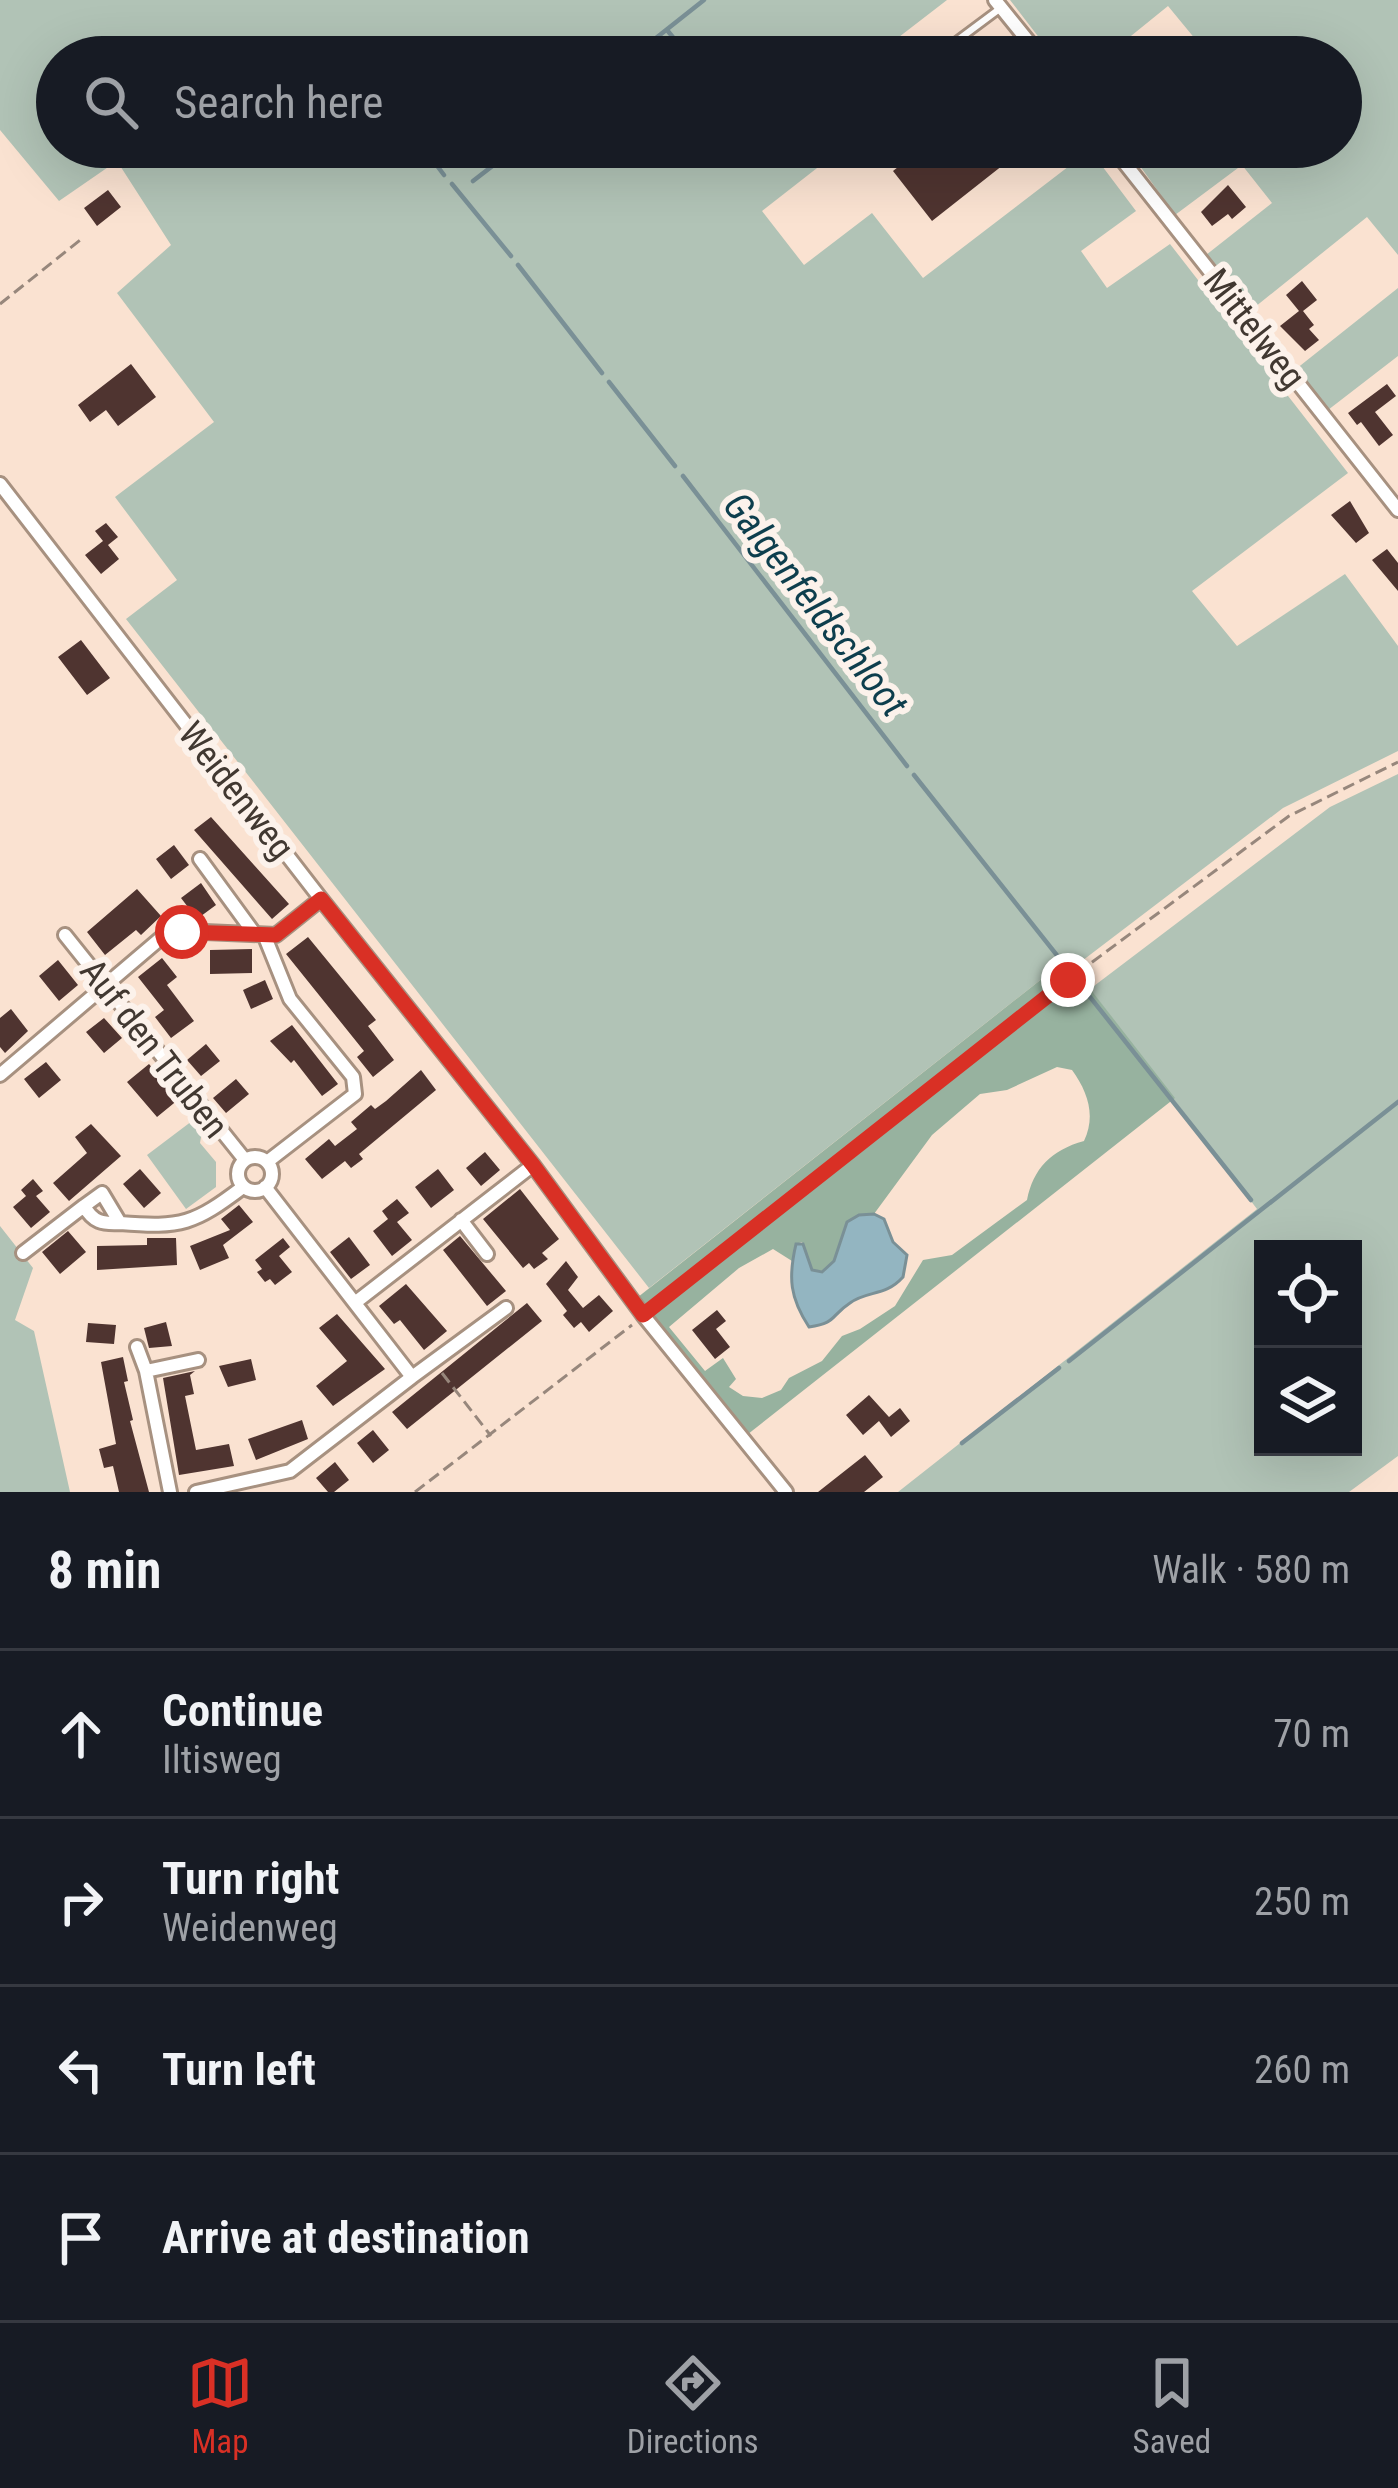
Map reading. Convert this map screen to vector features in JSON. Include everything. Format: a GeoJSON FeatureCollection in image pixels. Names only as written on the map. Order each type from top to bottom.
{"type":"FeatureCollection","features":[{"type":"Feature","properties":{"kind":"street"},"geometry":{"type":"LineString","coordinates":[[998,4],[1024,36]]}},
{"type":"Feature","properties":{"kind":"street","name":"Mittelweg"},"geometry":{"type":"LineString","coordinates":[[1129,168],[1398,510]]}},
{"type":"Feature","properties":{"kind":"street","name":"Weidenweg"},"geometry":{"type":"LineString","coordinates":[[0,484],[533,1165],[643,1315],[786,1492]]}},
{"type":"Feature","properties":{"kind":"street"},"geometry":{"type":"LineString","coordinates":[[200,859],[260,936],[290,999],[353,1077],[356,1087],[355,1094],[267,1162]]}},
{"type":"Feature","properties":{"kind":"street"},"geometry":{"type":"LineString","coordinates":[[0,1076],[161,938],[182,932],[276,935],[321,899]]}},
{"type":"Feature","properties":{"kind":"street","name":"Auf den Truben"},"geometry":{"type":"LineString","coordinates":[[65,935],[244,1160]]}},
{"type":"Feature","properties":{"kind":"street","name":"Auf den Truben"},"geometry":{"type":"LineString","coordinates":[[243,1187],[237,1173],[244,1160],[256,1157],[267,1162],[272,1175],[266,1187]]}},
{"type":"Feature","properties":{"kind":"street"},"geometry":{"type":"LineString","coordinates":[[356,1302],[533,1165]]}},
{"type":"Feature","properties":{"kind":"street"},"geometry":{"type":"LineString","coordinates":[[84,1206],[91,1219],[104,1224],[191,1222],[243,1187],[254,1191],[266,1187],[412,1377]]}},
{"type":"Feature","properties":{"kind":"street"},"geometry":{"type":"LineString","coordinates":[[23,1253],[102,1193],[120,1223]]}},
{"type":"Feature","properties":{"kind":"street"},"geometry":{"type":"LineString","coordinates":[[461,1220],[487,1254]]}},
{"type":"Feature","properties":{"kind":"street"},"geometry":{"type":"LineString","coordinates":[[196,1492],[290,1471],[506,1308]]}},
{"type":"Feature","properties":{"kind":"street"},"geometry":{"type":"LineString","coordinates":[[137,1347],[170,1492]]}},
{"type":"Feature","properties":{"kind":"street"},"geometry":{"type":"LineString","coordinates":[[146,1371],[198,1360]]}},
{"type":"Feature","properties":{"kind":"lane"},"geometry":{"type":"LineString","coordinates":[[960,36],[998,4]]}},
{"type":"Feature","properties":{"kind":"path"},"geometry":{"type":"LineString","coordinates":[[0,304],[84,237]]}},
{"type":"Feature","properties":{"kind":"path"},"geometry":{"type":"LineString","coordinates":[[415,1492],[1068,980],[1289,816],[1398,762]]}},
{"type":"Feature","properties":{"kind":"path"},"geometry":{"type":"LineString","coordinates":[[434,1362],[490,1436]]}},
{"type":"Feature","properties":{"kind":"green space"},"geometry":{"type":"Polygon","coordinates":[[[0,0],[947,0],[900,36],[36,36],[36,168],[107,168],[59,201],[0,130],[0,0]]]}},
{"type":"Feature","properties":{"kind":"green space"},"geometry":{"type":"Polygon","coordinates":[[[1010,0],[1398,0],[1398,255],[1367,217],[1250,311],[1206,255],[1272,203],[1244,168],[1362,168],[1362,36],[1193,36],[1168,6],[1131,36],[1038,36],[1010,0]]]}},
{"type":"Feature","properties":{"kind":"green space"},"geometry":{"type":"Polygon","coordinates":[[[122,168],[817,168],[762,211],[804,265],[872,213],[923,278],[1067,168],[1104,168],[1136,211],[1081,251],[1107,288],[1170,244],[1348,473],[1192,591],[1237,646],[1345,574],[1398,646],[1398,751],[1283,808],[1074,967],[1067,959],[649,1288],[126,619],[177,580],[115,497],[214,422],[117,293],[171,245],[122,168]]]}},
{"type":"Feature","properties":{"kind":"green space"},"geometry":{"type":"Polygon","coordinates":[[[1141,168],[1238,168],[1175,215],[1141,168]]]}},
{"type":"Feature","properties":{"kind":"green space"},"geometry":{"type":"Polygon","coordinates":[[[1398,288],[1398,356],[1328,410],[1296,369],[1398,288]]]}},
{"type":"Feature","properties":{"kind":"green space"},"geometry":{"type":"Polygon","coordinates":[[[1398,774],[1398,1456],[1349,1492],[898,1492],[1257,1209],[1090,989],[1330,807],[1398,774]]]}},
{"type":"Feature","properties":{"kind":"green space"},"geometry":{"type":"Polygon","coordinates":[[[1067,959],[1175,1098],[743,1438],[633,1301],[1067,959]],[[1057,1067],[1007,1090],[980,1094],[932,1135],[874,1214],[847,1222],[834,1261],[824,1271],[812,1270],[802,1242],[796,1244],[792,1261],[773,1249],[739,1268],[669,1327],[705,1371],[723,1358],[736,1379],[729,1387],[743,1396],[762,1398],[781,1390],[789,1378],[822,1361],[842,1336],[895,1306],[923,1260],[952,1255],[1027,1200],[1045,1162],[1084,1141],[1088,1104],[1072,1070],[1057,1067]]]}},
{"type":"Feature","properties":{"kind":"green space"},"geometry":{"type":"Polygon","coordinates":[[[196,1118],[203,1126],[200,1143],[216,1162],[216,1187],[186,1209],[147,1155],[196,1118]]]}},
{"type":"Feature","properties":{"kind":"green space"},"geometry":{"type":"Polygon","coordinates":[[[0,1226],[33,1268],[15,1320],[34,1331],[70,1492],[0,1492],[0,1226]]]}},
{"type":"Feature","properties":{"kind":"water"},"geometry":{"type":"Polygon","coordinates":[[[874,1214],[884,1219],[893,1242],[907,1255],[903,1277],[890,1288],[857,1299],[829,1321],[809,1327],[792,1287],[796,1244],[803,1244],[812,1270],[822,1272],[834,1261],[847,1222],[874,1214]]]}},
{"type":"Feature","properties":{"kind":"building"},"geometry":{"type":"Polygon","coordinates":[[[897,168],[999,168],[932,221],[893,171],[897,168]]]}},
{"type":"Feature","properties":{"kind":"building"},"geometry":{"type":"Polygon","coordinates":[[[1228,185],[1246,207],[1232,219],[1228,214],[1212,226],[1201,212],[1228,185]]]}},
{"type":"Feature","properties":{"kind":"building"},"geometry":{"type":"Polygon","coordinates":[[[108,190],[121,207],[97,226],[84,208],[108,190]]]}},
{"type":"Feature","properties":{"kind":"building"},"geometry":{"type":"Polygon","coordinates":[[[1302,281],[1317,300],[1303,311],[1319,340],[1305,351],[1280,326],[1299,311],[1286,295],[1302,281]]]}},
{"type":"Feature","properties":{"kind":"building"},"geometry":{"type":"Polygon","coordinates":[[[131,364],[156,397],[118,426],[106,410],[90,422],[78,405],[131,364]]]}},
{"type":"Feature","properties":{"kind":"building"},"geometry":{"type":"Polygon","coordinates":[[[1387,384],[1396,396],[1375,412],[1393,435],[1379,446],[1348,413],[1387,384]]]}},
{"type":"Feature","properties":{"kind":"building"},"geometry":{"type":"Polygon","coordinates":[[[1350,501],[1369,533],[1356,543],[1331,515],[1350,501]]]}},
{"type":"Feature","properties":{"kind":"building"},"geometry":{"type":"Polygon","coordinates":[[[106,523],[118,537],[108,545],[119,559],[101,574],[85,555],[103,541],[95,531],[106,523]]]}},
{"type":"Feature","properties":{"kind":"building"},"geometry":{"type":"Polygon","coordinates":[[[1387,549],[1398,563],[1398,591],[1372,560],[1387,549]]]}},
{"type":"Feature","properties":{"kind":"building"},"geometry":{"type":"Polygon","coordinates":[[[81,640],[110,678],[87,695],[58,657],[81,640]]]}},
{"type":"Feature","properties":{"kind":"building"},"geometry":{"type":"Polygon","coordinates":[[[211,817],[289,904],[272,919],[194,830],[211,817]]]}},
{"type":"Feature","properties":{"kind":"building"},"geometry":{"type":"Polygon","coordinates":[[[174,845],[189,865],[171,879],[156,859],[174,845]]]}},
{"type":"Feature","properties":{"kind":"building"},"geometry":{"type":"Polygon","coordinates":[[[201,883],[216,905],[197,919],[181,898],[201,883]]]}},
{"type":"Feature","properties":{"kind":"building"},"geometry":{"type":"Polygon","coordinates":[[[137,889],[161,916],[141,935],[136,930],[105,955],[87,932],[137,889]]]}},
{"type":"Feature","properties":{"kind":"building"},"geometry":{"type":"Polygon","coordinates":[[[308,937],[376,1020],[368,1026],[394,1060],[373,1077],[357,1057],[364,1051],[286,954],[308,937]]]}},
{"type":"Feature","properties":{"kind":"building"},"geometry":{"type":"Polygon","coordinates":[[[252,949],[252,973],[210,974],[210,950],[252,949]]]}},
{"type":"Feature","properties":{"kind":"building"},"geometry":{"type":"Polygon","coordinates":[[[162,958],[177,977],[167,985],[194,1021],[171,1038],[155,1017],[164,1010],[138,977],[162,958]]]}},
{"type":"Feature","properties":{"kind":"building"},"geometry":{"type":"Polygon","coordinates":[[[58,960],[78,985],[59,1001],[39,976],[58,960]]]}},
{"type":"Feature","properties":{"kind":"building"},"geometry":{"type":"Polygon","coordinates":[[[265,980],[273,999],[251,1009],[243,990],[265,980]]]}},
{"type":"Feature","properties":{"kind":"building"},"geometry":{"type":"Polygon","coordinates":[[[11,1009],[28,1031],[5,1053],[0,1047],[0,1018],[11,1009]]]}},
{"type":"Feature","properties":{"kind":"building"},"geometry":{"type":"Polygon","coordinates":[[[104,1018],[122,1038],[104,1053],[86,1032],[104,1018]]]}},
{"type":"Feature","properties":{"kind":"building"},"geometry":{"type":"Polygon","coordinates":[[[292,1025],[338,1084],[322,1096],[294,1060],[291,1063],[270,1041],[292,1025]]]}},
{"type":"Feature","properties":{"kind":"building"},"geometry":{"type":"Polygon","coordinates":[[[206,1044],[220,1061],[201,1076],[187,1060],[206,1044]]]}},
{"type":"Feature","properties":{"kind":"building"},"geometry":{"type":"Polygon","coordinates":[[[46,1062],[61,1080],[39,1098],[24,1079],[46,1062]]]}},
{"type":"Feature","properties":{"kind":"building"},"geometry":{"type":"Polygon","coordinates":[[[149,1064],[179,1099],[157,1117],[127,1082],[149,1064]]]}},
{"type":"Feature","properties":{"kind":"building"},"geometry":{"type":"Polygon","coordinates":[[[421,1070],[436,1090],[359,1154],[363,1159],[351,1168],[345,1161],[322,1179],[305,1159],[329,1139],[335,1146],[357,1129],[351,1122],[371,1105],[375,1109],[386,1101],[421,1070]]]}},
{"type":"Feature","properties":{"kind":"building"},"geometry":{"type":"Polygon","coordinates":[[[236,1079],[249,1094],[226,1113],[213,1098],[236,1079]]]}},
{"type":"Feature","properties":{"kind":"building"},"geometry":{"type":"Polygon","coordinates":[[[91,1124],[121,1156],[69,1201],[53,1183],[87,1153],[75,1137],[91,1124]]]}},
{"type":"Feature","properties":{"kind":"building"},"geometry":{"type":"Polygon","coordinates":[[[485,1152],[500,1170],[481,1186],[466,1168],[485,1152]]]}},
{"type":"Feature","properties":{"kind":"building"},"geometry":{"type":"Polygon","coordinates":[[[140,1169],[161,1193],[144,1208],[123,1184],[140,1169]]]}},
{"type":"Feature","properties":{"kind":"building"},"geometry":{"type":"Polygon","coordinates":[[[438,1169],[454,1190],[431,1208],[415,1187],[438,1169]]]}},
{"type":"Feature","properties":{"kind":"building"},"geometry":{"type":"Polygon","coordinates":[[[33,1179],[43,1191],[36,1196],[50,1212],[31,1228],[13,1207],[26,1196],[21,1190],[33,1179]]]}},
{"type":"Feature","properties":{"kind":"building"},"geometry":{"type":"Polygon","coordinates":[[[520,1189],[559,1239],[542,1253],[548,1259],[534,1269],[529,1263],[523,1268],[483,1219],[520,1189]]]}},
{"type":"Feature","properties":{"kind":"building"},"geometry":{"type":"Polygon","coordinates":[[[397,1199],[409,1213],[397,1222],[412,1240],[392,1256],[373,1231],[388,1219],[382,1211],[397,1199]]]}},
{"type":"Feature","properties":{"kind":"building"},"geometry":{"type":"Polygon","coordinates":[[[239,1205],[253,1222],[223,1245],[229,1258],[200,1270],[190,1246],[230,1230],[221,1219],[239,1205]]]}},
{"type":"Feature","properties":{"kind":"building"},"geometry":{"type":"Polygon","coordinates":[[[68,1231],[86,1252],[60,1274],[42,1252],[68,1231]]]}},
{"type":"Feature","properties":{"kind":"building"},"geometry":{"type":"Polygon","coordinates":[[[460,1236],[506,1291],[487,1306],[443,1250],[460,1236]]]}},
{"type":"Feature","properties":{"kind":"building"},"geometry":{"type":"Polygon","coordinates":[[[349,1237],[370,1265],[351,1279],[330,1252],[349,1237]]]}},
{"type":"Feature","properties":{"kind":"building"},"geometry":{"type":"Polygon","coordinates":[[[147,1238],[176,1238],[177,1265],[97,1270],[97,1246],[147,1245],[147,1238]]]}},
{"type":"Feature","properties":{"kind":"building"},"geometry":{"type":"Polygon","coordinates":[[[283,1238],[290,1247],[279,1256],[292,1272],[275,1285],[257,1272],[262,1269],[255,1260],[283,1238]]]}},
{"type":"Feature","properties":{"kind":"building"},"geometry":{"type":"Polygon","coordinates":[[[566,1261],[578,1277],[568,1290],[583,1308],[599,1295],[613,1311],[589,1332],[581,1322],[574,1328],[546,1284],[566,1261]]]}},
{"type":"Feature","properties":{"kind":"building"},"geometry":{"type":"Polygon","coordinates":[[[406,1284],[447,1331],[424,1350],[400,1320],[394,1324],[379,1306],[406,1284]]]}},
{"type":"Feature","properties":{"kind":"building"},"geometry":{"type":"Polygon","coordinates":[[[527,1303],[542,1321],[407,1429],[392,1412],[527,1303]]]}},
{"type":"Feature","properties":{"kind":"building"},"geometry":{"type":"Polygon","coordinates":[[[717,1310],[726,1321],[716,1329],[730,1347],[715,1359],[692,1330],[717,1310]]]}},
{"type":"Feature","properties":{"kind":"building"},"geometry":{"type":"Polygon","coordinates":[[[337,1314],[385,1369],[333,1406],[316,1386],[347,1361],[319,1328],[337,1314]]]}},
{"type":"Feature","properties":{"kind":"building"},"geometry":{"type":"Polygon","coordinates":[[[166,1322],[172,1346],[149,1348],[144,1328],[166,1322]]]}},
{"type":"Feature","properties":{"kind":"building"},"geometry":{"type":"Polygon","coordinates":[[[88,1323],[116,1325],[114,1344],[86,1342],[88,1323]]]}},
{"type":"Feature","properties":{"kind":"building"},"geometry":{"type":"Polygon","coordinates":[[[123,1357],[130,1421],[149,1492],[119,1492],[113,1466],[104,1468],[99,1449],[116,1444],[101,1362],[123,1357]]]}},
{"type":"Feature","properties":{"kind":"building"},"geometry":{"type":"Polygon","coordinates":[[[251,1359],[256,1380],[228,1387],[219,1366],[251,1359]]]}},
{"type":"Feature","properties":{"kind":"building"},"geometry":{"type":"Polygon","coordinates":[[[195,1371],[190,1375],[194,1394],[185,1396],[196,1450],[229,1444],[234,1466],[179,1475],[163,1378],[195,1371]]]}},
{"type":"Feature","properties":{"kind":"building"},"geometry":{"type":"Polygon","coordinates":[[[869,1395],[889,1417],[900,1408],[910,1421],[891,1437],[879,1421],[863,1435],[846,1415],[869,1395]]]}},
{"type":"Feature","properties":{"kind":"building"},"geometry":{"type":"Polygon","coordinates":[[[302,1420],[308,1439],[256,1460],[248,1439],[302,1420]]]}},
{"type":"Feature","properties":{"kind":"building"},"geometry":{"type":"Polygon","coordinates":[[[373,1430],[389,1450],[373,1463],[357,1443],[373,1430]]]}},
{"type":"Feature","properties":{"kind":"building"},"geometry":{"type":"Polygon","coordinates":[[[865,1455],[883,1477],[864,1492],[818,1492],[865,1455]]]}},
{"type":"Feature","properties":{"kind":"building"},"geometry":{"type":"Polygon","coordinates":[[[335,1462],[349,1480],[328,1492],[316,1478],[335,1462]]]}},
{"type":"Feature","properties":{"kind":"waterway"},"geometry":{"type":"LineString","coordinates":[[659,36],[704,0]]}},
{"type":"Feature","properties":{"kind":"waterway"},"geometry":{"type":"LineString","coordinates":[[667,30],[672,36]]}},
{"type":"Feature","properties":{"kind":"waterway"},"geometry":{"type":"LineString","coordinates":[[439,168],[444,175]]}},
{"type":"Feature","properties":{"kind":"waterway"},"geometry":{"type":"LineString","coordinates":[[473,181],[490,168]]}},
{"type":"Feature","properties":{"kind":"waterway","name":"Galgenfeldschloot"},"geometry":{"type":"LineString","coordinates":[[452,184],[511,256]]}},
{"type":"Feature","properties":{"kind":"waterway","name":"Galgenfeldschloot"},"geometry":{"type":"LineString","coordinates":[[518,265],[602,373]]}},
{"type":"Feature","properties":{"kind":"waterway","name":"Galgenfeldschloot"},"geometry":{"type":"LineString","coordinates":[[609,382],[675,466]]}},
{"type":"Feature","properties":{"kind":"waterway","name":"Galgenfeldschloot"},"geometry":{"type":"LineString","coordinates":[[683,476],[907,766]]}},
{"type":"Feature","properties":{"kind":"waterway","name":"Galgenfeldschloot"},"geometry":{"type":"LineString","coordinates":[[914,775],[1251,1200]]}},
{"type":"Feature","properties":{"kind":"waterway"},"geometry":{"type":"LineString","coordinates":[[1069,1361],[1398,1102]]}},
{"type":"Feature","properties":{"kind":"waterway"},"geometry":{"type":"LineString","coordinates":[[962,1443],[1059,1368]]}},
{"type":"Feature","properties":{"kind":"route"},"geometry":{"type":"LineString","coordinates":[[182,932],[265,938],[276,935],[321,899],[533,1165],[643,1315],[1068,980]]}}]}
